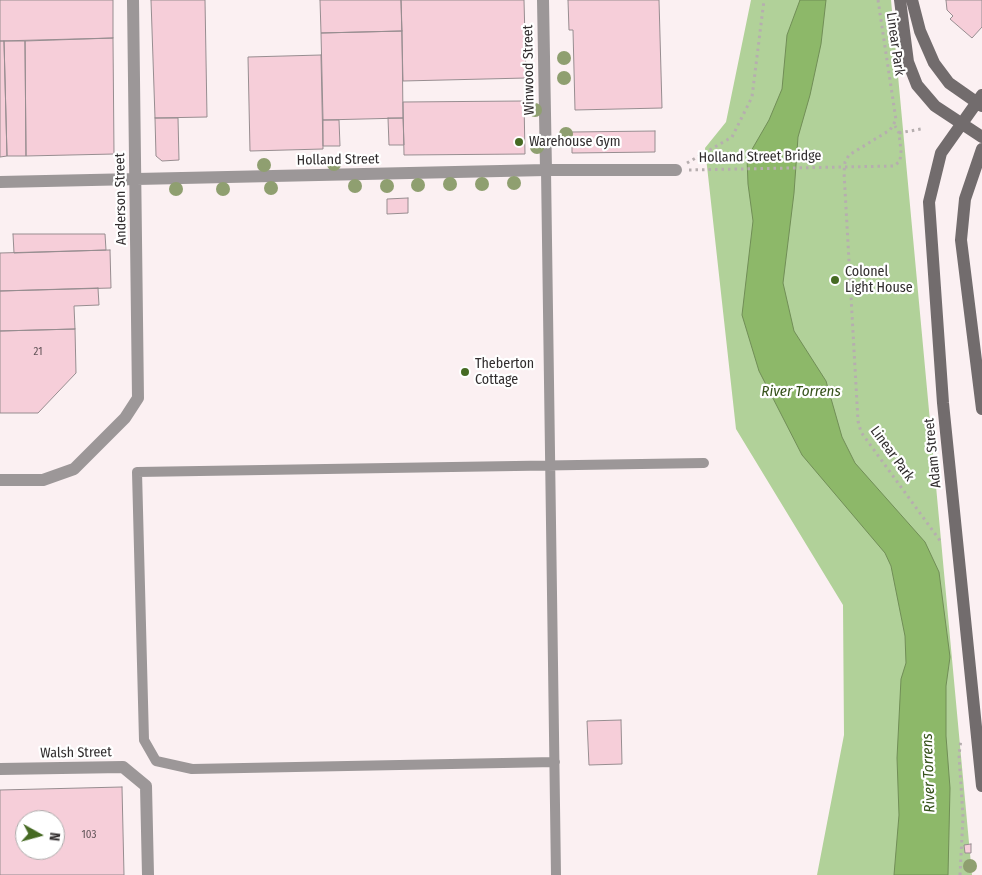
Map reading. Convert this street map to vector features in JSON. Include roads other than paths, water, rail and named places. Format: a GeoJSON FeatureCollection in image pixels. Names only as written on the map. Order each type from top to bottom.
{"type":"FeatureCollection","features":[{"type":"Feature","properties":{"kind":"main road"},"geometry":{"type":"LineString","coordinates":[[900,0],[908,62],[917,86],[935,106],[982,137]]}},
{"type":"Feature","properties":{"kind":"main road"},"geometry":{"type":"LineString","coordinates":[[912,0],[920,31],[934,63],[949,83],[980,101]]}},
{"type":"Feature","properties":{"kind":"main road","name":"Adam Street"},"geometry":{"type":"LineString","coordinates":[[980,101],[960,124],[941,153],[929,202],[943,403],[982,786]]}},
{"type":"Feature","properties":{"kind":"main road"},"geometry":{"type":"LineString","coordinates":[[982,149],[965,199],[961,240],[982,409]]}},
{"type":"Feature","properties":{"kind":"street","name":"Anderson Street"},"geometry":{"type":"LineString","coordinates":[[0,480],[43,480],[74,469],[125,418],[138,398],[133,0]]}},
{"type":"Feature","properties":{"kind":"street","name":"Winwood Street"},"geometry":{"type":"LineString","coordinates":[[543,0],[546,170]]}},
{"type":"Feature","properties":{"kind":"street","name":"Holland Street"},"geometry":{"type":"LineString","coordinates":[[0,182],[546,170],[676,170]]}},
{"type":"Feature","properties":{"kind":"street","name":"Walsh Street"},"geometry":{"type":"LineString","coordinates":[[0,769],[124,767],[146,786],[148,875]]}},
{"type":"Feature","properties":{"kind":"lane"},"geometry":{"type":"LineString","coordinates":[[546,170],[556,875]]}},
{"type":"Feature","properties":{"kind":"lane"},"geometry":{"type":"LineString","coordinates":[[555,762],[192,769],[156,761],[144,740],[137,472],[550,467],[704,463]]}},
{"type":"Feature","properties":{"kind":"water","name":"River Torrens"},"geometry":{"type":"Polygon","coordinates":[[[800,0],[826,0],[821,44],[810,95],[798,137],[794,193],[783,283],[794,331],[826,381],[842,437],[855,463],[925,542],[939,572],[950,657],[946,686],[946,736],[950,788],[948,875],[894,875],[899,815],[897,758],[901,679],[906,663],[905,636],[891,566],[885,553],[802,455],[759,371],[742,315],[753,221],[747,158],[769,120],[782,89],[787,35],[800,0]]]}},
{"type":"Feature","properties":{"kind":"place","name":"Warehouse Gym"},"geometry":{"type":"Point","coordinates":[519,142]}},
{"type":"Feature","properties":{"kind":"place","name":"Colonel Light House"},"geometry":{"type":"Point","coordinates":[835,280]}},
{"type":"Feature","properties":{"kind":"place","name":"Theberton Cottage"},"geometry":{"type":"Point","coordinates":[465,372]}}]}
